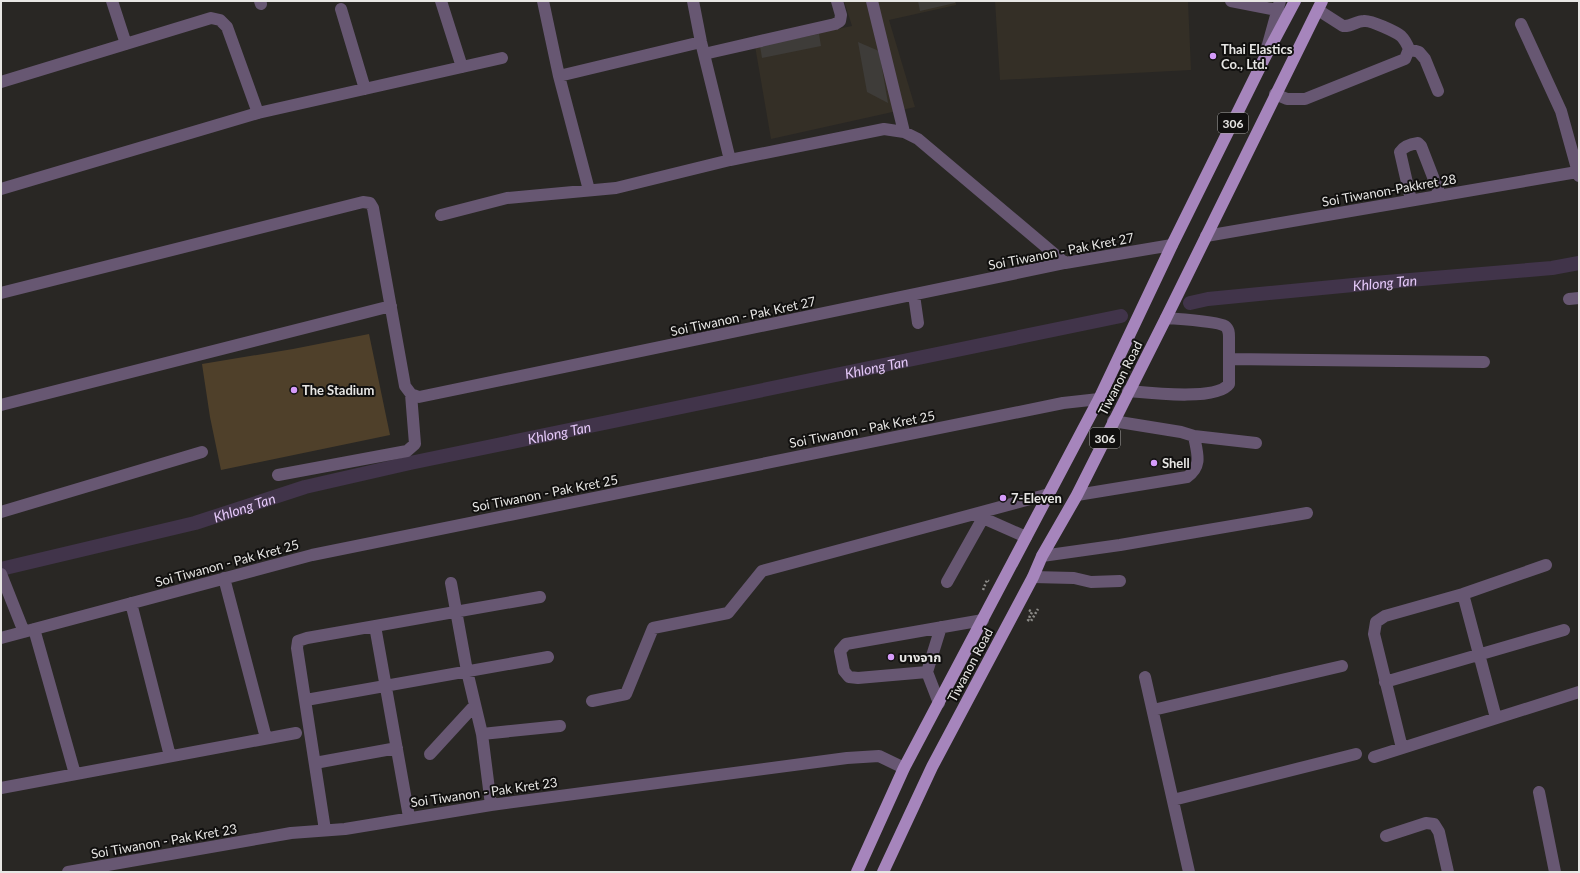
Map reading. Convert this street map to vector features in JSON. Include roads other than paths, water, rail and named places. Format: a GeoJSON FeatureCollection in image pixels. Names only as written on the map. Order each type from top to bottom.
{"type":"FeatureCollection","features":[{"type":"Feature","properties":{"kind":"main road","name":"Tiwanon Road"},"geometry":{"type":"LineString","coordinates":[[857,872],[904,768],[1099,398],[1172,245],[1263,61],[1295,1]]}},
{"type":"Feature","properties":{"kind":"main road","name":"Tiwanon Road"},"geometry":{"type":"LineString","coordinates":[[883,872],[932,767],[1042,556],[1076,495],[1166,318],[1320,5]]}},
{"type":"Feature","properties":{"kind":"street"},"geometry":{"type":"LineString","coordinates":[[112,1],[126,44]]}},
{"type":"Feature","properties":{"kind":"street"},"geometry":{"type":"LineString","coordinates":[[441,1],[462,67]]}},
{"type":"Feature","properties":{"kind":"street"},"geometry":{"type":"LineString","coordinates":[[543,1],[559,76],[589,190]]}},
{"type":"Feature","properties":{"kind":"street"},"geometry":{"type":"LineString","coordinates":[[693,1],[702,48],[730,160]]}},
{"type":"Feature","properties":{"kind":"street"},"geometry":{"type":"LineString","coordinates":[[559,76],[835,24],[840,21],[841,15],[837,1]]}},
{"type":"Feature","properties":{"kind":"street"},"geometry":{"type":"LineString","coordinates":[[872,1],[904,132]]}},
{"type":"Feature","properties":{"kind":"street"},"geometry":{"type":"LineString","coordinates":[[1231,1],[1278,5],[1263,61]]}},
{"type":"Feature","properties":{"kind":"street"},"geometry":{"type":"LineString","coordinates":[[1275,94],[1287,99],[1305,99],[1405,59],[1409,49],[1406,41],[1399,35],[1371,22],[1363,20],[1348,27],[1343,26],[1320,5]]}},
{"type":"Feature","properties":{"kind":"street"},"geometry":{"type":"LineString","coordinates":[[340,8],[366,89]]}},
{"type":"Feature","properties":{"kind":"street"},"geometry":{"type":"LineString","coordinates":[[1,82],[211,18],[220,20],[226,27],[258,114]]}},
{"type":"Feature","properties":{"kind":"street","name":"Soi Tiwanon-Pakkret 28"},"geometry":{"type":"LineString","coordinates":[[1206,236],[1440,195],[1578,174],[1561,111],[1521,24]]}},
{"type":"Feature","properties":{"kind":"street"},"geometry":{"type":"LineString","coordinates":[[1409,49],[1419,52],[1425,59],[1438,91]]}},
{"type":"Feature","properties":{"kind":"street"},"geometry":{"type":"LineString","coordinates":[[1,189],[258,114],[502,58]]}},
{"type":"Feature","properties":{"kind":"street"},"geometry":{"type":"LineString","coordinates":[[441,214],[507,198],[616,188],[730,160],[884,129],[904,132],[918,139],[1066,263]]}},
{"type":"Feature","properties":{"kind":"street"},"geometry":{"type":"LineString","coordinates":[[1411,200],[1400,152],[1403,148],[1412,144],[1418,143],[1421,146],[1440,195]]}},
{"type":"Feature","properties":{"kind":"street"},"geometry":{"type":"LineString","coordinates":[[1,293],[363,202],[370,203],[374,208],[405,386],[411,394],[415,444],[407,451],[278,475]]}},
{"type":"Feature","properties":{"kind":"street","name":"Soi Tiwanon - Pak Kret 27"},"geometry":{"type":"LineString","coordinates":[[411,394],[419,397],[1066,263],[1172,245]]}},
{"type":"Feature","properties":{"kind":"street"},"geometry":{"type":"LineString","coordinates":[[914,295],[918,323]]}},
{"type":"Feature","properties":{"kind":"street"},"geometry":{"type":"LineString","coordinates":[[1,405],[391,306]]}},
{"type":"Feature","properties":{"kind":"street"},"geometry":{"type":"LineString","coordinates":[[1128,391],[1168,394],[1209,394],[1226,388],[1229,384],[1228,331],[1224,326],[1200,321],[1166,318]]}},
{"type":"Feature","properties":{"kind":"street"},"geometry":{"type":"LineString","coordinates":[[1229,359],[1484,362]]}},
{"type":"Feature","properties":{"kind":"street","name":"Soi Tiwanon - Pak Kret 25"},"geometry":{"type":"LineString","coordinates":[[1,638],[312,554],[1063,403],[1099,398]]}},
{"type":"Feature","properties":{"kind":"street"},"geometry":{"type":"LineString","coordinates":[[1113,421],[1182,432],[1194,436],[1256,443]]}},
{"type":"Feature","properties":{"kind":"street"},"geometry":{"type":"LineString","coordinates":[[1076,495],[1187,477],[1194,472],[1198,463],[1194,436]]}},
{"type":"Feature","properties":{"kind":"street"},"geometry":{"type":"LineString","coordinates":[[1,512],[202,452]]}},
{"type":"Feature","properties":{"kind":"street"},"geometry":{"type":"LineString","coordinates":[[592,701],[626,694],[654,628],[728,613],[762,571],[1049,494]]}},
{"type":"Feature","properties":{"kind":"street"},"geometry":{"type":"LineString","coordinates":[[1042,556],[1120,545],[1307,513]]}},
{"type":"Feature","properties":{"kind":"street"},"geometry":{"type":"LineString","coordinates":[[947,582],[982,518],[1026,537]]}},
{"type":"Feature","properties":{"kind":"street"},"geometry":{"type":"LineString","coordinates":[[1402,748],[1374,634],[1376,622],[1385,616],[1463,594],[1546,565]]}},
{"type":"Feature","properties":{"kind":"street"},"geometry":{"type":"LineString","coordinates":[[1,574],[29,631],[75,774]]}},
{"type":"Feature","properties":{"kind":"street"},"geometry":{"type":"LineString","coordinates":[[1032,577],[1074,578],[1091,582],[1120,581]]}},
{"type":"Feature","properties":{"kind":"street"},"geometry":{"type":"LineString","coordinates":[[224,578],[266,738]]}},
{"type":"Feature","properties":{"kind":"street"},"geometry":{"type":"LineString","coordinates":[[451,583],[467,671],[482,734],[491,805]]}},
{"type":"Feature","properties":{"kind":"street"},"geometry":{"type":"LineString","coordinates":[[1463,594],[1496,718]]}},
{"type":"Feature","properties":{"kind":"street"},"geometry":{"type":"LineString","coordinates":[[325,830],[297,648],[298,641],[307,638],[540,597]]}},
{"type":"Feature","properties":{"kind":"street"},"geometry":{"type":"LineString","coordinates":[[131,603],[170,756]]}},
{"type":"Feature","properties":{"kind":"street"},"geometry":{"type":"LineString","coordinates":[[927,672],[858,678],[849,677],[844,671],[840,651],[846,644],[941,626],[983,620]]}},
{"type":"Feature","properties":{"kind":"street"},"geometry":{"type":"LineString","coordinates":[[374,626],[409,817]]}},
{"type":"Feature","properties":{"kind":"street"},"geometry":{"type":"LineString","coordinates":[[939,703],[927,672],[941,626]]}},
{"type":"Feature","properties":{"kind":"street"},"geometry":{"type":"LineString","coordinates":[[1385,682],[1564,630]]}},
{"type":"Feature","properties":{"kind":"street"},"geometry":{"type":"LineString","coordinates":[[306,700],[548,657]]}},
{"type":"Feature","properties":{"kind":"street"},"geometry":{"type":"LineString","coordinates":[[1153,710],[1342,666]]}},
{"type":"Feature","properties":{"kind":"street"},"geometry":{"type":"LineString","coordinates":[[1145,677],[1189,872]]}},
{"type":"Feature","properties":{"kind":"street"},"geometry":{"type":"LineString","coordinates":[[1374,757],[1579,692]]}},
{"type":"Feature","properties":{"kind":"street"},"geometry":{"type":"LineString","coordinates":[[430,754],[475,705]]}},
{"type":"Feature","properties":{"kind":"street"},"geometry":{"type":"LineString","coordinates":[[482,734],[560,726]]}},
{"type":"Feature","properties":{"kind":"street"},"geometry":{"type":"LineString","coordinates":[[1,788],[296,733]]}},
{"type":"Feature","properties":{"kind":"street"},"geometry":{"type":"LineString","coordinates":[[315,763],[397,748]]}},
{"type":"Feature","properties":{"kind":"street"},"geometry":{"type":"LineString","coordinates":[[1173,800],[1356,754]]}},
{"type":"Feature","properties":{"kind":"street","name":"Soi Tiwanon - Pak Kret 23"},"geometry":{"type":"LineString","coordinates":[[68,872],[291,833],[345,829],[409,817],[491,805],[847,758],[879,756],[904,768]]}},
{"type":"Feature","properties":{"kind":"street"},"geometry":{"type":"LineString","coordinates":[[1539,792],[1555,872]]}},
{"type":"Feature","properties":{"kind":"street"},"geometry":{"type":"LineString","coordinates":[[1386,836],[1426,823],[1434,824],[1439,832],[1448,872]]}},
{"type":"Feature","properties":{"kind":"waterway","name":"Khlong Tan"},"geometry":{"type":"LineString","coordinates":[[1190,303],[1208,299],[1552,268],[1579,263]]}},
{"type":"Feature","properties":{"kind":"waterway","name":"Khlong Tan"},"geometry":{"type":"LineString","coordinates":[[1,569],[195,523],[305,487],[410,463],[1121,316]]}},
{"type":"Feature","properties":{"kind":"place","name":"Thai Elastics Co., Ltd."},"geometry":{"type":"Point","coordinates":[1213,56]}},
{"type":"Feature","properties":{"kind":"place","name":"The Stadium"},"geometry":{"type":"Point","coordinates":[294,390]}},
{"type":"Feature","properties":{"kind":"place","name":"Shell"},"geometry":{"type":"Point","coordinates":[1154,463]}},
{"type":"Feature","properties":{"kind":"place","name":"7-Eleven"},"geometry":{"type":"Point","coordinates":[1003,498]}},
{"type":"Feature","properties":{"kind":"place","name":"บางจาก"},"geometry":{"type":"Point","coordinates":[891,657]}}]}
